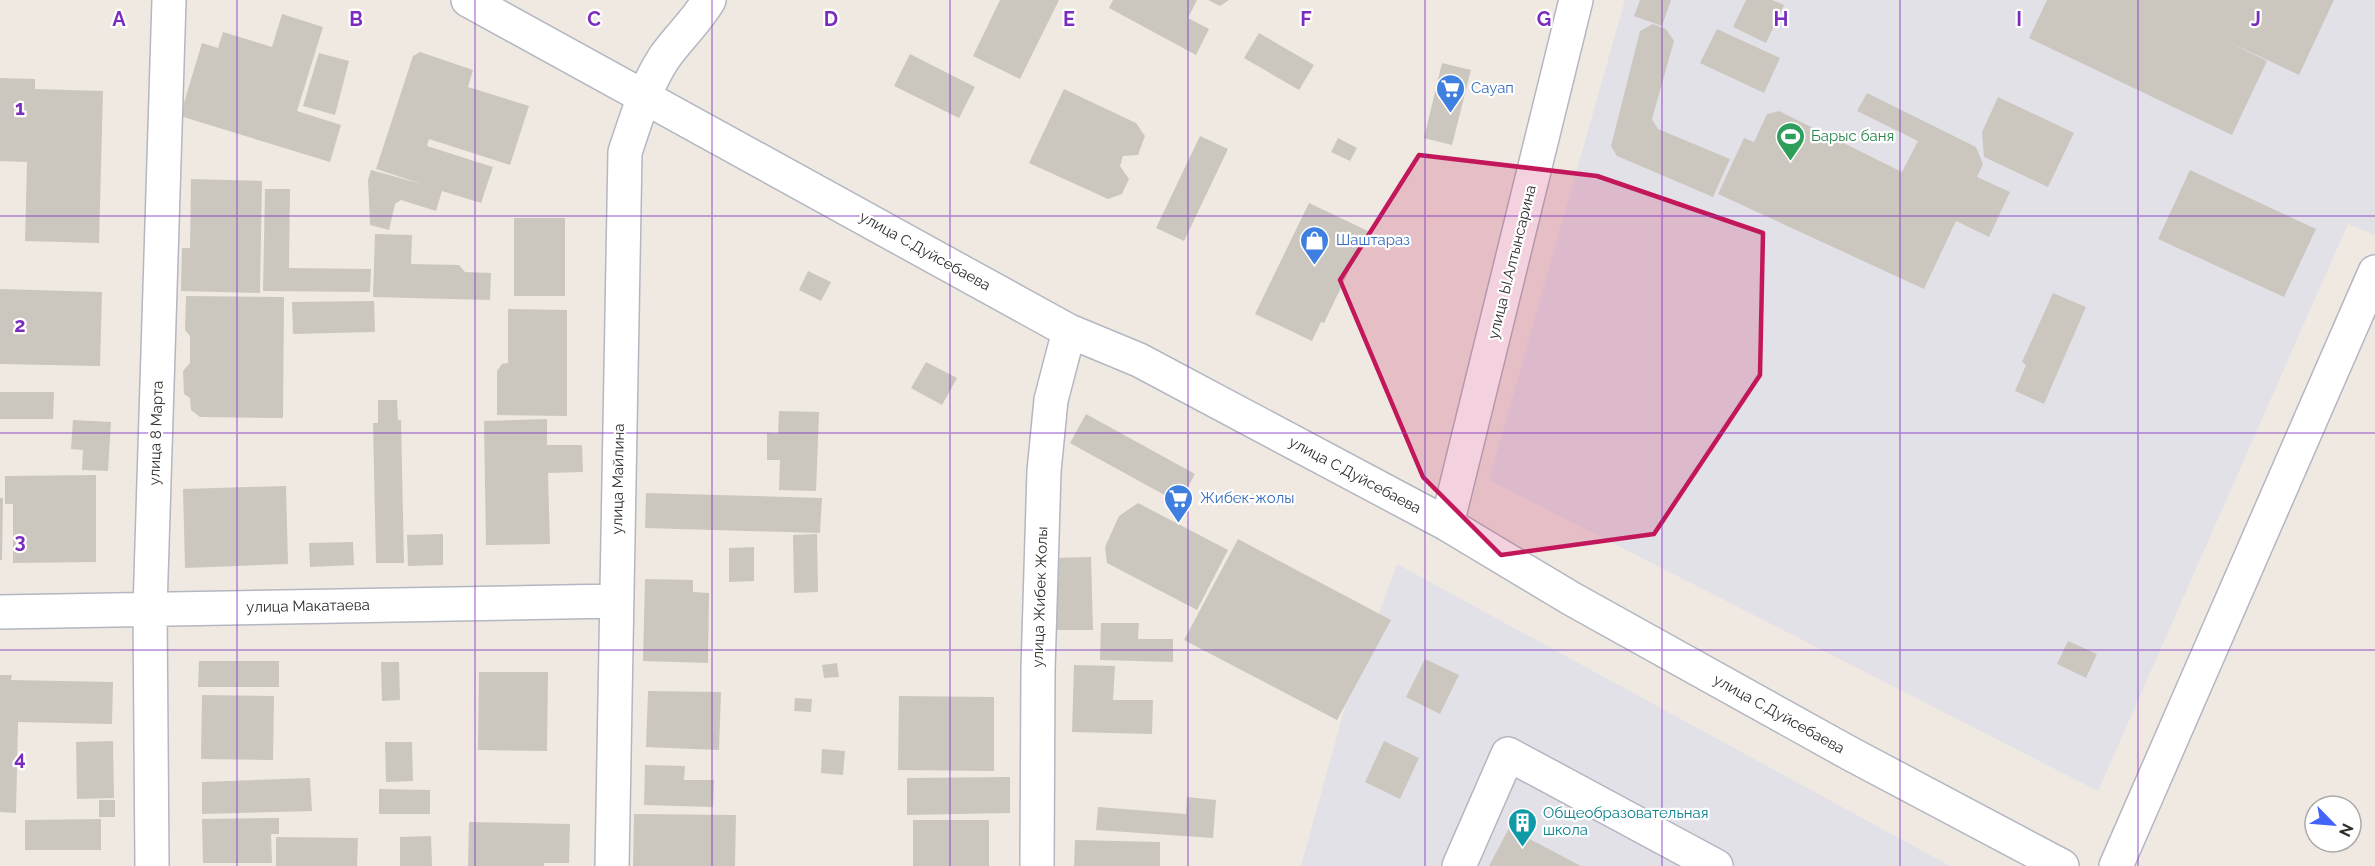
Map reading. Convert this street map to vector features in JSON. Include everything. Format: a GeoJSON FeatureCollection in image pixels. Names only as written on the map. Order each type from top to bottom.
{"type":"FeatureCollection","features":[{"type":"Feature","properties":{"kind":"street","name":"улица 8 Марта"},"geometry":{"type":"LineString","coordinates":[[152,866],[150,609],[169,0]]}},
{"type":"Feature","properties":{"kind":"street","name":"улица С.Дуйсебаева"},"geometry":{"type":"LineString","coordinates":[[468,0],[1069,331],[1139,360],[1447,524],[1572,599],[1839,747],[2062,866]]}},
{"type":"Feature","properties":{"kind":"street"},"geometry":{"type":"LineString","coordinates":[[644,96],[664,57],[684,36],[709,0]]}},
{"type":"Feature","properties":{"kind":"street","name":"улица Ы.Алтынсарина"},"geometry":{"type":"LineString","coordinates":[[1447,524],[1576,0]]}},
{"type":"Feature","properties":{"kind":"street","name":"улица Майлина"},"geometry":{"type":"LineString","coordinates":[[612,866],[615,601],[625,152],[644,96]]}},
{"type":"Feature","properties":{"kind":"street"},"geometry":{"type":"LineString","coordinates":[[2116,866],[2375,272]]}},
{"type":"Feature","properties":{"kind":"street","name":"улица Жибек Жолы"},"geometry":{"type":"LineString","coordinates":[[1037,866],[1038,670],[1044,471],[1051,400],[1069,331]]}},
{"type":"Feature","properties":{"kind":"street","name":"улица Макатаева"},"geometry":{"type":"LineString","coordinates":[[0,612],[615,601]]}},
{"type":"Feature","properties":{"kind":"street"},"geometry":{"type":"LineString","coordinates":[[1459,866],[1508,754],[1716,866]]}},
{"type":"Feature","properties":{"kind":"highlighted area"},"geometry":{"type":"Polygon","coordinates":[[[1419,155],[1597,176],[1763,233],[1760,375],[1654,534],[1501,555],[1423,477],[1340,280],[1419,155]]]}},
{"type":"Feature","properties":{"kind":"shaded area"},"geometry":{"type":"Polygon","coordinates":[[[1625,0],[2375,0],[2375,235],[2348,224],[2098,791],[1489,480],[1625,0]]]}},
{"type":"Feature","properties":{"kind":"shaded area"},"geometry":{"type":"Polygon","coordinates":[[[1397,564],[1950,866],[1301,866],[1345,707],[1397,564]]]}},
{"type":"Feature","properties":{"kind":"building"},"geometry":{"type":"Polygon","coordinates":[[[1000,0],[1059,0],[1020,79],[973,56],[1000,0]]]}},
{"type":"Feature","properties":{"kind":"building"},"geometry":{"type":"Polygon","coordinates":[[[1113,0],[1197,0],[1188,18],[1209,29],[1196,55],[1109,8],[1113,0]]]}},
{"type":"Feature","properties":{"kind":"building"},"geometry":{"type":"Polygon","coordinates":[[[1208,0],[1229,0],[1220,6],[1208,0]]]}},
{"type":"Feature","properties":{"kind":"building"},"geometry":{"type":"Polygon","coordinates":[[[1640,0],[1671,0],[1662,26],[1634,16],[1640,0]]]}},
{"type":"Feature","properties":{"kind":"building"},"geometry":{"type":"Polygon","coordinates":[[[1746,0],[1772,0],[1784,5],[1766,43],[1733,27],[1746,0]]]}},
{"type":"Feature","properties":{"kind":"building"},"geometry":{"type":"Polygon","coordinates":[[[2047,0],[2334,0],[2299,75],[2227,41],[2267,61],[2232,135],[2029,38],[2047,0]]]}},
{"type":"Feature","properties":{"kind":"building"},"geometry":{"type":"Polygon","coordinates":[[[282,14],[323,27],[297,111],[341,125],[330,162],[180,116],[202,43],[218,48],[223,32],[272,47],[282,14]]]}},
{"type":"Feature","properties":{"kind":"building"},"geometry":{"type":"Polygon","coordinates":[[[1653,24],[1666,29],[1674,41],[1652,119],[1658,129],[1730,159],[1713,197],[1617,156],[1611,146],[1640,31],[1653,24]]]}},
{"type":"Feature","properties":{"kind":"building"},"geometry":{"type":"Polygon","coordinates":[[[1717,29],[1780,58],[1764,93],[1700,63],[1717,29]]]}},
{"type":"Feature","properties":{"kind":"building"},"geometry":{"type":"Polygon","coordinates":[[[1259,33],[1314,65],[1299,90],[1244,58],[1259,33]]]}},
{"type":"Feature","properties":{"kind":"building"},"geometry":{"type":"Polygon","coordinates":[[[420,52],[473,70],[468,87],[529,106],[510,165],[429,139],[427,146],[493,167],[481,203],[442,191],[436,211],[401,200],[395,204],[389,230],[370,225],[368,180],[371,170],[422,184],[376,169],[413,56],[420,52]]]}},
{"type":"Feature","properties":{"kind":"building"},"geometry":{"type":"Polygon","coordinates":[[[319,53],[349,61],[335,115],[303,106],[319,53]]]}},
{"type":"Feature","properties":{"kind":"building"},"geometry":{"type":"Polygon","coordinates":[[[910,54],[975,87],[959,118],[894,86],[910,54]]]}},
{"type":"Feature","properties":{"kind":"building"},"geometry":{"type":"Polygon","coordinates":[[[1442,63],[1471,70],[1452,145],[1424,138],[1442,63]]]}},
{"type":"Feature","properties":{"kind":"building"},"geometry":{"type":"Polygon","coordinates":[[[0,78],[35,79],[35,89],[103,91],[99,243],[25,241],[27,162],[0,161],[0,78]]]}},
{"type":"Feature","properties":{"kind":"building"},"geometry":{"type":"Polygon","coordinates":[[[1064,89],[1136,123],[1145,136],[1138,155],[1123,156],[1120,166],[1129,179],[1122,194],[1108,199],[1029,163],[1064,89]]]}},
{"type":"Feature","properties":{"kind":"building"},"geometry":{"type":"Polygon","coordinates":[[[1867,93],[1976,147],[1983,164],[1977,177],[2010,192],[1989,237],[1956,221],[1924,289],[1718,194],[1744,138],[1754,142],[1767,114],[1779,111],[1902,172],[1918,141],[1857,111],[1867,93]]]}},
{"type":"Feature","properties":{"kind":"building"},"geometry":{"type":"Polygon","coordinates":[[[1998,97],[2074,133],[2048,187],[1984,157],[1982,132],[1998,97]]]}},
{"type":"Feature","properties":{"kind":"building"},"geometry":{"type":"Polygon","coordinates":[[[1200,136],[1228,149],[1184,241],[1156,228],[1200,136]]]}},
{"type":"Feature","properties":{"kind":"building"},"geometry":{"type":"Polygon","coordinates":[[[1338,138],[1357,148],[1350,161],[1331,152],[1338,138]]]}},
{"type":"Feature","properties":{"kind":"building"},"geometry":{"type":"Polygon","coordinates":[[[2190,170],[2316,229],[2284,297],[2158,239],[2190,170]]]}},
{"type":"Feature","properties":{"kind":"building"},"geometry":{"type":"Polygon","coordinates":[[[191,179],[262,181],[260,293],[181,291],[182,248],[190,248],[191,179]]]}},
{"type":"Feature","properties":{"kind":"building"},"geometry":{"type":"Polygon","coordinates":[[[265,189],[290,189],[289,268],[371,269],[370,292],[263,291],[265,189]]]}},
{"type":"Feature","properties":{"kind":"building"},"geometry":{"type":"Polygon","coordinates":[[[1309,203],[1368,231],[1324,323],[1321,322],[1312,341],[1255,314],[1309,203]]]}},
{"type":"Feature","properties":{"kind":"building"},"geometry":{"type":"Polygon","coordinates":[[[514,218],[565,218],[565,296],[514,296],[514,218]]]}},
{"type":"Feature","properties":{"kind":"building"},"geometry":{"type":"Polygon","coordinates":[[[375,234],[412,235],[411,264],[459,265],[465,272],[491,273],[490,300],[373,297],[375,234]]]}},
{"type":"Feature","properties":{"kind":"building"},"geometry":{"type":"Polygon","coordinates":[[[808,271],[831,282],[821,301],[799,290],[808,271]]]}},
{"type":"Feature","properties":{"kind":"building"},"geometry":{"type":"Polygon","coordinates":[[[0,289],[102,292],[100,366],[0,364],[0,289]]]}},
{"type":"Feature","properties":{"kind":"building"},"geometry":{"type":"Polygon","coordinates":[[[2053,293],[2086,307],[2044,404],[2015,391],[2026,365],[2022,362],[2053,293]]]}},
{"type":"Feature","properties":{"kind":"building"},"geometry":{"type":"Polygon","coordinates":[[[186,296],[284,297],[283,418],[200,417],[191,410],[190,398],[184,394],[183,371],[190,363],[190,336],[185,330],[186,296]]]}},
{"type":"Feature","properties":{"kind":"building"},"geometry":{"type":"Polygon","coordinates":[[[374,301],[375,332],[293,334],[292,302],[374,301]]]}},
{"type":"Feature","properties":{"kind":"building"},"geometry":{"type":"Polygon","coordinates":[[[508,309],[567,310],[567,416],[497,415],[497,371],[502,364],[508,363],[508,309]]]}},
{"type":"Feature","properties":{"kind":"building"},"geometry":{"type":"Polygon","coordinates":[[[926,362],[957,378],[942,405],[911,388],[926,362]]]}},
{"type":"Feature","properties":{"kind":"building"},"geometry":{"type":"Polygon","coordinates":[[[0,392],[54,392],[53,419],[0,419],[0,392]]]}},
{"type":"Feature","properties":{"kind":"building"},"geometry":{"type":"Polygon","coordinates":[[[378,400],[397,400],[398,420],[401,420],[404,563],[376,563],[373,423],[378,423],[378,400]]]}},
{"type":"Feature","properties":{"kind":"building"},"geometry":{"type":"Polygon","coordinates":[[[779,411],[819,412],[816,491],[779,490],[780,460],[767,460],[767,433],[778,434],[779,411]]]}},
{"type":"Feature","properties":{"kind":"building"},"geometry":{"type":"Polygon","coordinates":[[[1086,414],[1195,474],[1179,503],[1070,443],[1086,414]]]}},
{"type":"Feature","properties":{"kind":"building"},"geometry":{"type":"Polygon","coordinates":[[[547,419],[547,445],[582,445],[583,472],[548,473],[550,544],[486,545],[484,421],[547,419]]]}},
{"type":"Feature","properties":{"kind":"building"},"geometry":{"type":"Polygon","coordinates":[[[73,420],[111,422],[108,471],[82,470],[83,450],[71,449],[73,420]]]}},
{"type":"Feature","properties":{"kind":"building"},"geometry":{"type":"Polygon","coordinates":[[[96,475],[96,562],[13,563],[13,504],[5,504],[5,476],[96,475]]]}},
{"type":"Feature","properties":{"kind":"building"},"geometry":{"type":"Polygon","coordinates":[[[286,486],[288,564],[185,568],[183,489],[286,486]]]}},
{"type":"Feature","properties":{"kind":"building"},"geometry":{"type":"Polygon","coordinates":[[[646,493],[822,498],[820,533],[645,528],[646,493]]]}},
{"type":"Feature","properties":{"kind":"building"},"geometry":{"type":"Polygon","coordinates":[[[0,498],[3,498],[2,560],[0,560],[0,498]]]}},
{"type":"Feature","properties":{"kind":"building"},"geometry":{"type":"Polygon","coordinates":[[[1138,503],[1228,550],[1197,610],[1107,563],[1105,547],[1119,516],[1138,503]]]}},
{"type":"Feature","properties":{"kind":"building"},"geometry":{"type":"Polygon","coordinates":[[[443,534],[443,565],[408,566],[407,535],[443,534]]]}},
{"type":"Feature","properties":{"kind":"building"},"geometry":{"type":"Polygon","coordinates":[[[817,534],[818,592],[794,593],[793,535],[817,534]]]}},
{"type":"Feature","properties":{"kind":"building"},"geometry":{"type":"Polygon","coordinates":[[[1238,539],[1391,620],[1337,720],[1184,640],[1238,539]]]}},
{"type":"Feature","properties":{"kind":"building"},"geometry":{"type":"Polygon","coordinates":[[[353,542],[354,565],[310,567],[309,543],[353,542]]]}},
{"type":"Feature","properties":{"kind":"building"},"geometry":{"type":"Polygon","coordinates":[[[754,547],[754,581],[729,582],[729,548],[754,547]]]}},
{"type":"Feature","properties":{"kind":"building"},"geometry":{"type":"Polygon","coordinates":[[[1091,557],[1093,630],[1055,630],[1053,558],[1091,557]]]}},
{"type":"Feature","properties":{"kind":"building"},"geometry":{"type":"Polygon","coordinates":[[[645,579],[693,580],[693,592],[709,593],[708,663],[643,661],[645,579]]]}},
{"type":"Feature","properties":{"kind":"building"},"geometry":{"type":"Polygon","coordinates":[[[1101,623],[1139,623],[1138,639],[1173,639],[1173,662],[1100,660],[1101,623]]]}},
{"type":"Feature","properties":{"kind":"building"},"geometry":{"type":"Polygon","coordinates":[[[2068,641],[2097,654],[2086,678],[2057,664],[2068,641]]]}},
{"type":"Feature","properties":{"kind":"building"},"geometry":{"type":"Polygon","coordinates":[[[1425,659],[1459,675],[1440,714],[1406,697],[1425,659]]]}},
{"type":"Feature","properties":{"kind":"building"},"geometry":{"type":"Polygon","coordinates":[[[199,661],[279,661],[279,687],[198,687],[199,661]]]}},
{"type":"Feature","properties":{"kind":"building"},"geometry":{"type":"Polygon","coordinates":[[[381,662],[399,662],[400,700],[382,701],[381,662]]]}},
{"type":"Feature","properties":{"kind":"building"},"geometry":{"type":"Polygon","coordinates":[[[837,663],[839,677],[824,678],[822,665],[837,663]]]}},
{"type":"Feature","properties":{"kind":"building"},"geometry":{"type":"Polygon","coordinates":[[[1074,665],[1115,666],[1113,700],[1153,700],[1152,734],[1072,732],[1074,665]]]}},
{"type":"Feature","properties":{"kind":"building"},"geometry":{"type":"Polygon","coordinates":[[[479,672],[548,672],[547,751],[478,750],[479,672]]]}},
{"type":"Feature","properties":{"kind":"building"},"geometry":{"type":"Polygon","coordinates":[[[0,675],[12,675],[11,680],[113,682],[112,724],[18,722],[16,813],[0,812],[0,675]]]}},
{"type":"Feature","properties":{"kind":"building"},"geometry":{"type":"Polygon","coordinates":[[[648,691],[721,692],[719,750],[646,747],[648,691]]]}},
{"type":"Feature","properties":{"kind":"building"},"geometry":{"type":"Polygon","coordinates":[[[202,695],[274,696],[273,760],[201,759],[202,695]]]}},
{"type":"Feature","properties":{"kind":"building"},"geometry":{"type":"Polygon","coordinates":[[[899,696],[994,697],[994,771],[898,770],[899,696]]]}},
{"type":"Feature","properties":{"kind":"building"},"geometry":{"type":"Polygon","coordinates":[[[795,698],[812,699],[811,712],[794,711],[795,698]]]}},
{"type":"Feature","properties":{"kind":"building"},"geometry":{"type":"Polygon","coordinates":[[[113,741],[114,798],[77,799],[76,742],[113,741]]]}},
{"type":"Feature","properties":{"kind":"building"},"geometry":{"type":"Polygon","coordinates":[[[1384,741],[1419,758],[1400,799],[1365,782],[1384,741]]]}},
{"type":"Feature","properties":{"kind":"building"},"geometry":{"type":"Polygon","coordinates":[[[385,742],[412,742],[413,781],[386,782],[385,742]]]}},
{"type":"Feature","properties":{"kind":"building"},"geometry":{"type":"Polygon","coordinates":[[[822,749],[845,751],[843,775],[821,773],[822,749]]]}},
{"type":"Feature","properties":{"kind":"building"},"geometry":{"type":"Polygon","coordinates":[[[645,765],[685,766],[684,780],[714,780],[713,807],[644,805],[645,765]]]}},
{"type":"Feature","properties":{"kind":"building"},"geometry":{"type":"Polygon","coordinates":[[[1010,777],[1010,813],[907,815],[907,778],[1010,777]]]}},
{"type":"Feature","properties":{"kind":"building"},"geometry":{"type":"Polygon","coordinates":[[[310,778],[312,811],[202,814],[202,782],[310,778]]]}},
{"type":"Feature","properties":{"kind":"building"},"geometry":{"type":"Polygon","coordinates":[[[379,789],[430,790],[430,814],[379,814],[379,789]]]}},
{"type":"Feature","properties":{"kind":"building"},"geometry":{"type":"Polygon","coordinates":[[[1187,797],[1216,800],[1213,838],[1096,830],[1098,807],[1186,814],[1187,797]]]}},
{"type":"Feature","properties":{"kind":"building"},"geometry":{"type":"Polygon","coordinates":[[[99,800],[115,800],[115,817],[99,817],[99,800]]]}},
{"type":"Feature","properties":{"kind":"building"},"geometry":{"type":"Polygon","coordinates":[[[634,814],[736,815],[735,866],[633,866],[634,814]]]}},
{"type":"Feature","properties":{"kind":"building"},"geometry":{"type":"Polygon","coordinates":[[[279,818],[279,834],[271,834],[272,863],[203,863],[202,819],[279,818]]]}},
{"type":"Feature","properties":{"kind":"building"},"geometry":{"type":"Polygon","coordinates":[[[101,819],[101,850],[25,850],[25,820],[101,819]]]}},
{"type":"Feature","properties":{"kind":"building"},"geometry":{"type":"Polygon","coordinates":[[[913,820],[989,820],[989,866],[913,866],[913,820]]]}},
{"type":"Feature","properties":{"kind":"building"},"geometry":{"type":"Polygon","coordinates":[[[469,822],[570,824],[569,863],[544,863],[544,866],[468,866],[469,822]]]}},
{"type":"Feature","properties":{"kind":"building","name":"Общеобразовательная школа"},"geometry":{"type":"Polygon","coordinates":[[[1509,828],[1581,866],[1489,866],[1509,828]]]}},
{"type":"Feature","properties":{"kind":"building"},"geometry":{"type":"Polygon","coordinates":[[[431,836],[432,866],[400,866],[400,837],[431,836]]]}},
{"type":"Feature","properties":{"kind":"building"},"geometry":{"type":"Polygon","coordinates":[[[276,837],[358,838],[357,866],[276,866],[276,837]]]}},
{"type":"Feature","properties":{"kind":"building"},"geometry":{"type":"Polygon","coordinates":[[[1075,840],[1160,842],[1160,866],[1074,866],[1075,840]]]}},
{"type":"Feature","properties":{"kind":"place","name":"Сауап"},"geometry":{"type":"Point","coordinates":[1450,114]}},
{"type":"Feature","properties":{"kind":"place","name":"Барыс баня"},"geometry":{"type":"Point","coordinates":[1790,162]}},
{"type":"Feature","properties":{"kind":"place","name":"Шаштараз"},"geometry":{"type":"Point","coordinates":[1315,266]}},
{"type":"Feature","properties":{"kind":"place","name":"Жибек-жолы"},"geometry":{"type":"Point","coordinates":[1179,524]}},
{"type":"Feature","properties":{"kind":"place","name":"Общеобразовательная школа"},"geometry":{"type":"Point","coordinates":[1522,848]}}]}
